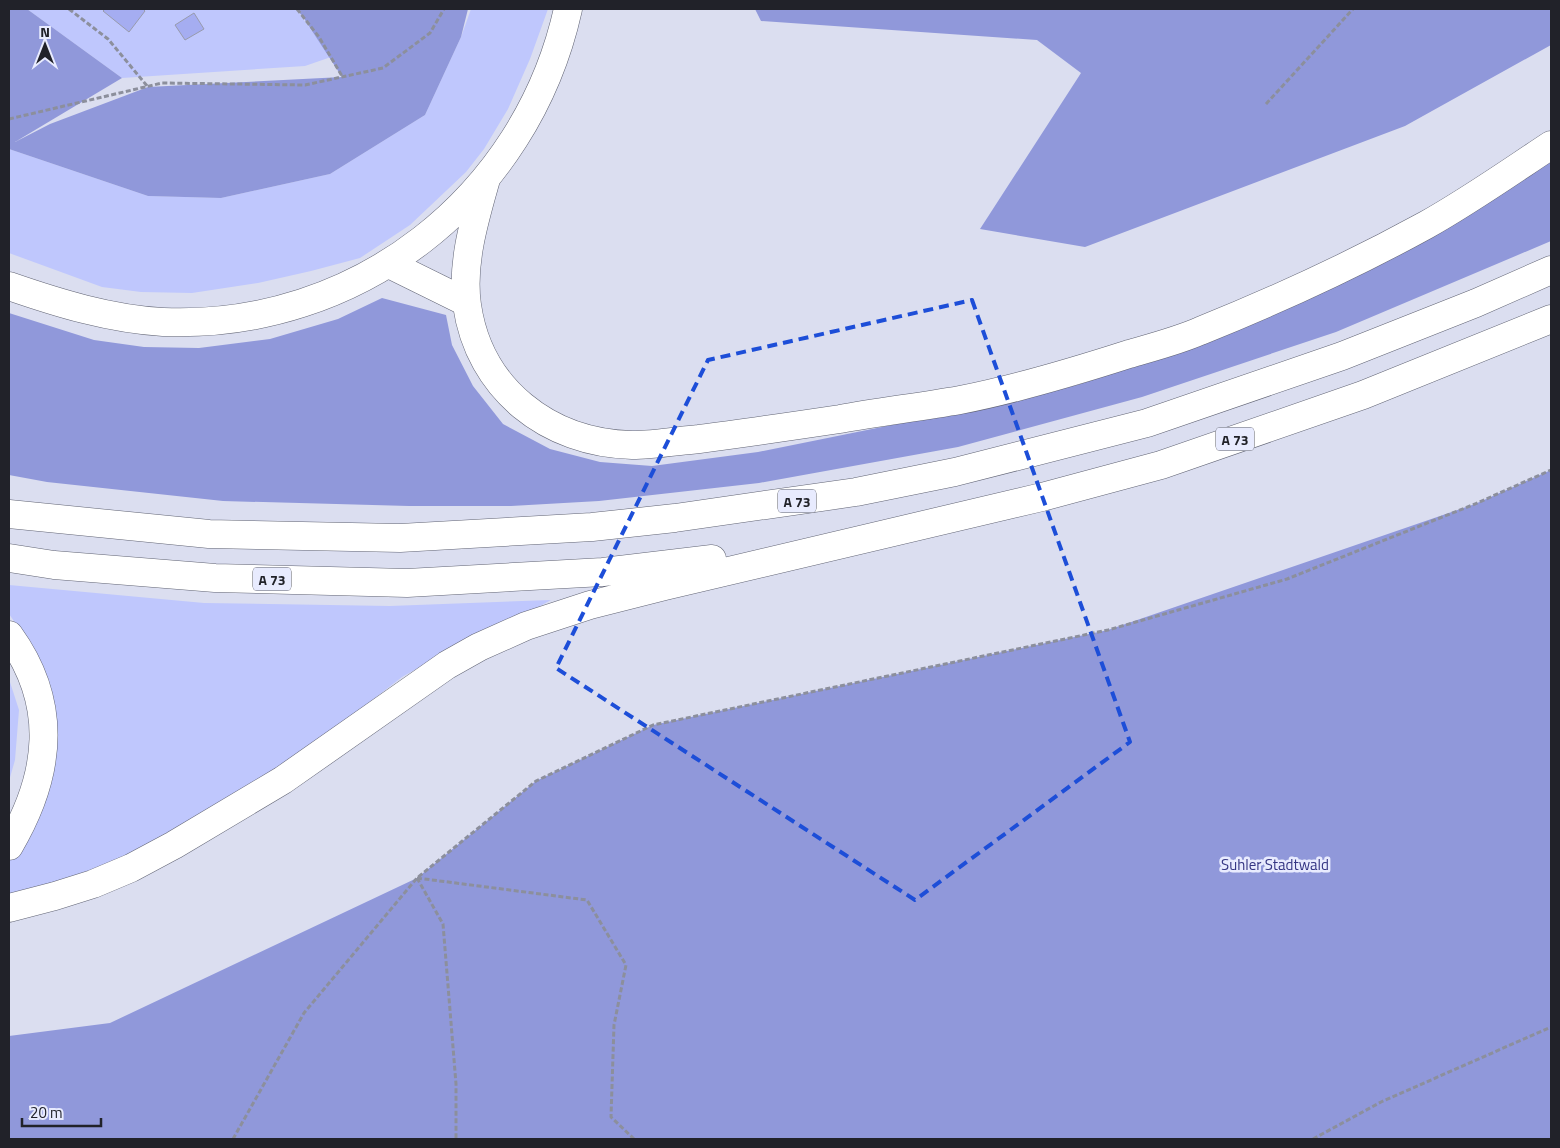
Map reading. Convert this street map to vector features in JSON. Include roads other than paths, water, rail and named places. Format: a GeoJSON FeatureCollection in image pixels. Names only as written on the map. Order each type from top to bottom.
{"type":"FeatureCollection","features":[{"type":"Feature","properties":{"kind":"main road"},"geometry":{"type":"LineString","coordinates":[[9,286],[57,302],[108,315],[163,322],[219,320],[247,316],[295,306],[346,286],[389,264],[437,228],[486,179],[512,142],[533,107],[555,55],[568,9]]}},
{"type":"Feature","properties":{"kind":"main road"},"geometry":{"type":"LineString","coordinates":[[486,179],[469,249],[466,302],[474,337],[484,360],[497,379],[534,416],[557,428],[580,436],[629,445],[756,432],[960,400],[1072,373],[1196,333],[1314,282],[1428,224],[1551,145]]}},
{"type":"Feature","properties":{"kind":"main road"},"geometry":{"type":"LineString","coordinates":[[389,264],[466,302]]}},
{"type":"Feature","properties":{"kind":"main road","name":"A 73"},"geometry":{"type":"LineString","coordinates":[[9,514],[210,534],[400,538],[592,526],[684,517],[846,493],[955,472],[1147,423],[1342,356],[1476,303],[1551,270]]}},
{"type":"Feature","properties":{"kind":"main road","name":"A 73"},"geometry":{"type":"LineString","coordinates":[[9,558],[54,565],[215,578],[407,583],[602,572],[781,551],[908,528],[1042,497],[1161,464],[1363,395],[1551,319]]}},
{"type":"Feature","properties":{"kind":"main road"},"geometry":{"type":"LineString","coordinates":[[9,908],[93,884],[131,868],[174,845],[283,780],[447,665],[479,647],[526,626],[590,605],[656,588],[908,528]]}},
{"type":"Feature","properties":{"kind":"main road"},"geometry":{"type":"LineString","coordinates":[[9,635],[26,662],[36,684],[42,706],[44,730],[44,752],[39,778],[21,825],[9,846]]}},
{"type":"Feature","properties":{"kind":"park label","name":"Suhler Stadtwald"},"geometry":{"type":"Point","coordinates":[1275,864]}}]}
